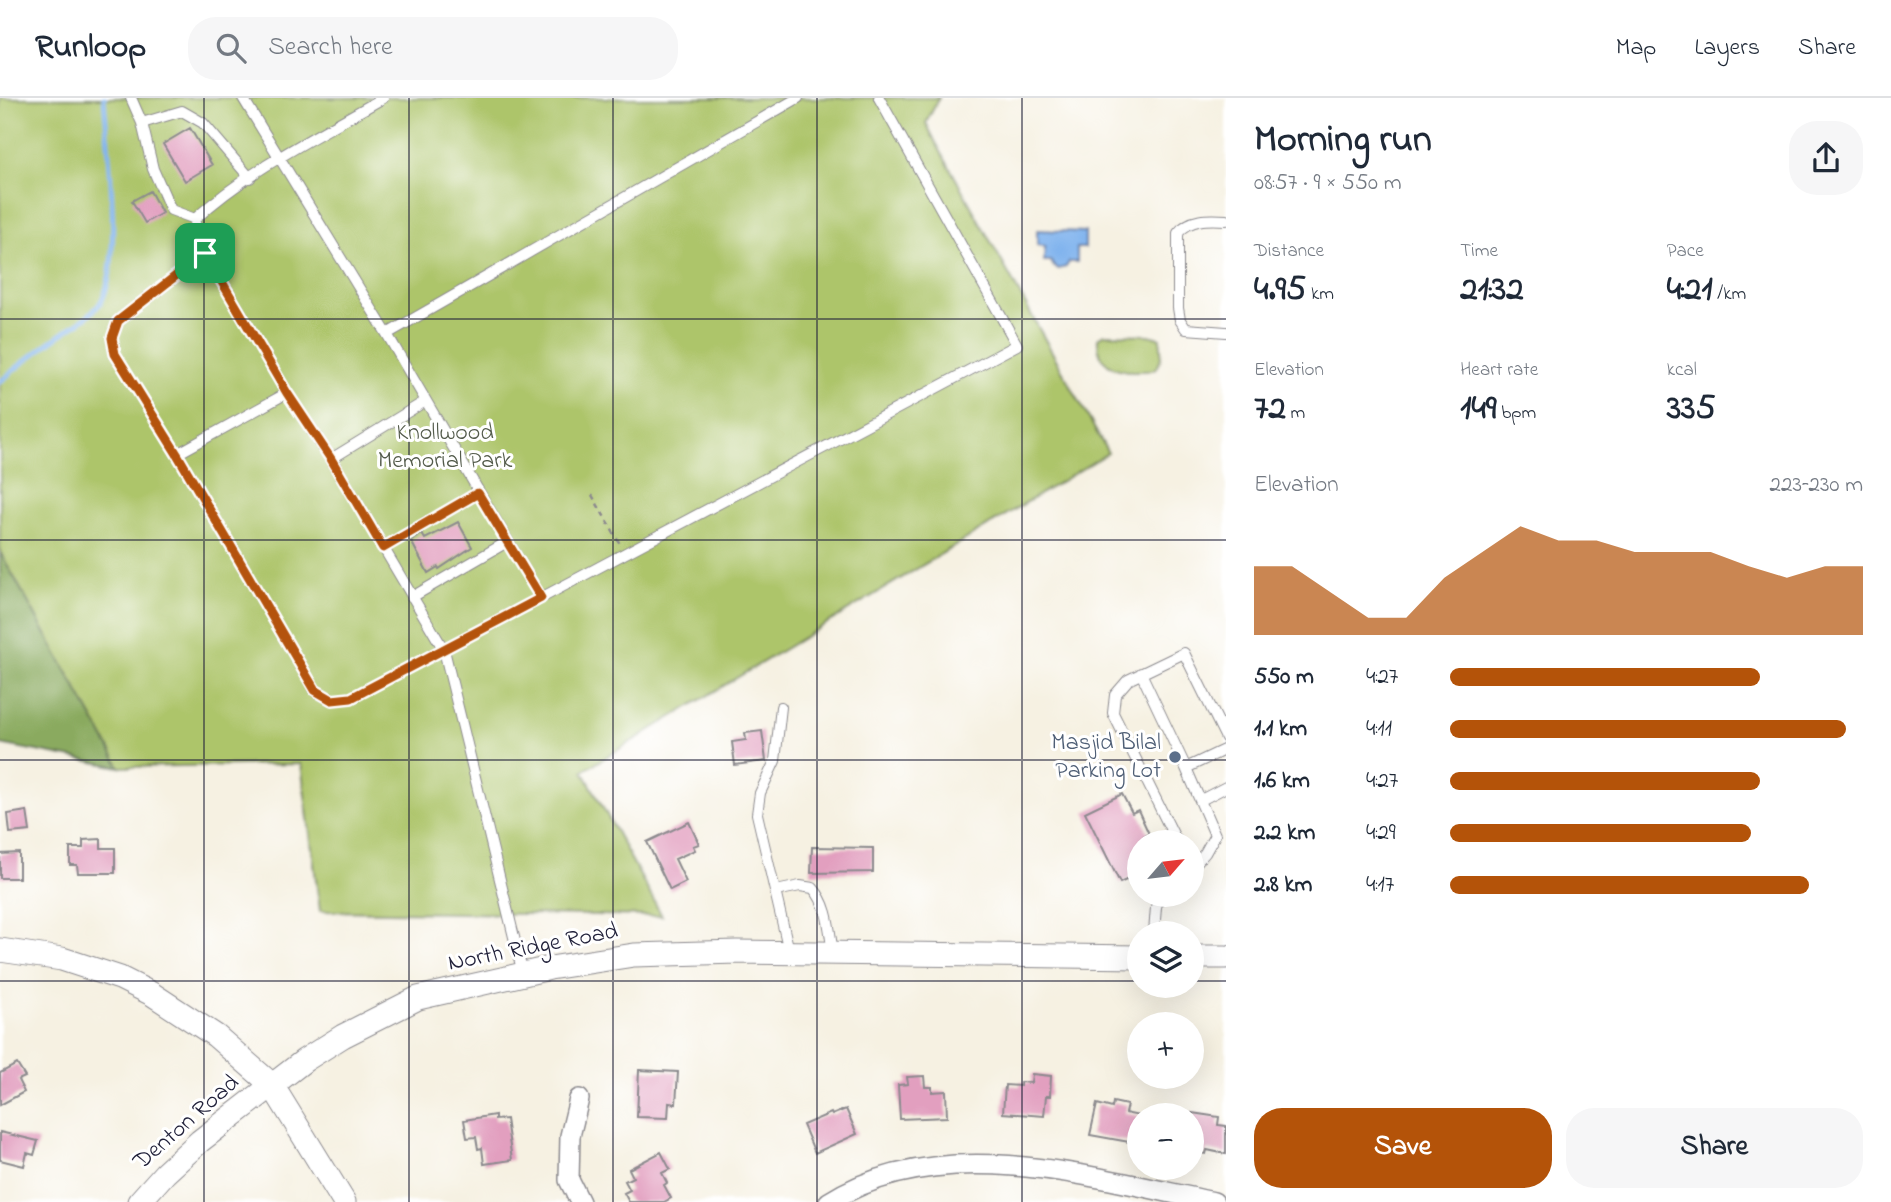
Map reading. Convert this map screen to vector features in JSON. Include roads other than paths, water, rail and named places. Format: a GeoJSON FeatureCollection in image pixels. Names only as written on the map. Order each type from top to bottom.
{"type":"FeatureCollection","features":[{"type":"Feature","properties":{"kind":"street"},"geometry":{"type":"LineString","coordinates":[[0,950],[62,959],[130,983],[206,1029],[272,1085],[344,1202]]}},
{"type":"Feature","properties":{"kind":"street","name":"North Ridge Road"},"geometry":{"type":"LineString","coordinates":[[272,1085],[343,1036],[418,999],[591,960],[634,955],[737,952],[1127,957]]}},
{"type":"Feature","properties":{"kind":"street"},"geometry":{"type":"LineString","coordinates":[[1204,957],[1226,957]]}},
{"type":"Feature","properties":{"kind":"street","name":"Denton Road"},"geometry":{"type":"LineString","coordinates":[[139,1202],[165,1173],[200,1141],[272,1085]]}},
{"type":"Feature","properties":{"kind":"street"},"geometry":{"type":"LineString","coordinates":[[579,1099],[570,1136],[569,1181],[580,1202]]}},
{"type":"Feature","properties":{"kind":"street"},"geometry":{"type":"LineString","coordinates":[[829,1202],[850,1190],[892,1175],[922,1169],[962,1166],[1021,1167],[1066,1172],[1214,1202]]}},
{"type":"Feature","properties":{"kind":"lane"},"geometry":{"type":"LineString","coordinates":[[131,98],[142,123],[153,169],[172,210],[195,219]]}},
{"type":"Feature","properties":{"kind":"lane"},"geometry":{"type":"LineString","coordinates":[[243,98],[387,334],[424,402],[541,598]]}},
{"type":"Feature","properties":{"kind":"lane"},"geometry":{"type":"LineString","coordinates":[[195,219],[209,206],[280,158],[383,98]]}},
{"type":"Feature","properties":{"kind":"lane"},"geometry":{"type":"LineString","coordinates":[[387,334],[798,98]]}},
{"type":"Feature","properties":{"kind":"lane"},"geometry":{"type":"LineString","coordinates":[[205,253],[118,321],[112,338],[115,354],[177,454],[315,690],[332,700],[351,698],[1017,345],[880,98]]}},
{"type":"Feature","properties":{"kind":"lane"},"geometry":{"type":"LineString","coordinates":[[142,123],[182,111],[203,123],[250,178]]}},
{"type":"Feature","properties":{"kind":"lane"},"geometry":{"type":"LineString","coordinates":[[195,219],[196,236],[205,253],[444,650],[523,974]]}},
{"type":"Feature","properties":{"kind":"lane"},"geometry":{"type":"LineString","coordinates":[[1226,220],[1194,221],[1178,233],[1180,320],[1186,329],[1226,332]]}},
{"type":"Feature","properties":{"kind":"lane"},"geometry":{"type":"LineString","coordinates":[[177,454],[287,393]]}},
{"type":"Feature","properties":{"kind":"lane"},"geometry":{"type":"LineString","coordinates":[[331,459],[424,402]]}},
{"type":"Feature","properties":{"kind":"lane"},"geometry":{"type":"LineString","coordinates":[[383,548],[478,493]]}},
{"type":"Feature","properties":{"kind":"lane"},"geometry":{"type":"LineString","coordinates":[[412,597],[507,542]]}},
{"type":"Feature","properties":{"kind":"lane"},"geometry":{"type":"LineString","coordinates":[[1171,830],[1113,713],[1115,695],[1128,680],[1184,653],[1226,738]]}},
{"type":"Feature","properties":{"kind":"lane"},"geometry":{"type":"LineString","coordinates":[[1141,673],[1215,835],[1209,855],[1204,859]]}},
{"type":"Feature","properties":{"kind":"lane"},"geometry":{"type":"LineString","coordinates":[[781,707],[775,761],[760,793],[757,814],[789,954]]}},
{"type":"Feature","properties":{"kind":"lane"},"geometry":{"type":"LineString","coordinates":[[1186,768],[1226,749]]}},
{"type":"Feature","properties":{"kind":"lane"},"geometry":{"type":"LineString","coordinates":[[1200,800],[1226,787]]}},
{"type":"Feature","properties":{"kind":"lane"},"geometry":{"type":"LineString","coordinates":[[776,891],[800,886],[813,888],[821,897],[827,912],[833,953]]}},
{"type":"Feature","properties":{"kind":"water"},"geometry":{"type":"Polygon","coordinates":[[[1037,230],[1085,232],[1085,248],[1077,248],[1077,262],[1069,262],[1066,267],[1059,269],[1054,267],[1051,261],[1044,261],[1045,246],[1037,245],[1037,230]]]}},
{"type":"Feature","properties":{"kind":"waterway"},"geometry":{"type":"LineString","coordinates":[[0,382],[90,314],[98,306],[106,289],[113,237],[104,98]]}},
{"type":"Feature","properties":{"kind":"place","name":"Masjid Bilal Parking Lot"},"geometry":{"type":"Point","coordinates":[1175,757]}},
{"type":"Feature","properties":{"kind":"park label","name":"Knollwood Memorial Park"},"geometry":{"type":"Point","coordinates":[445,447]}}]}
